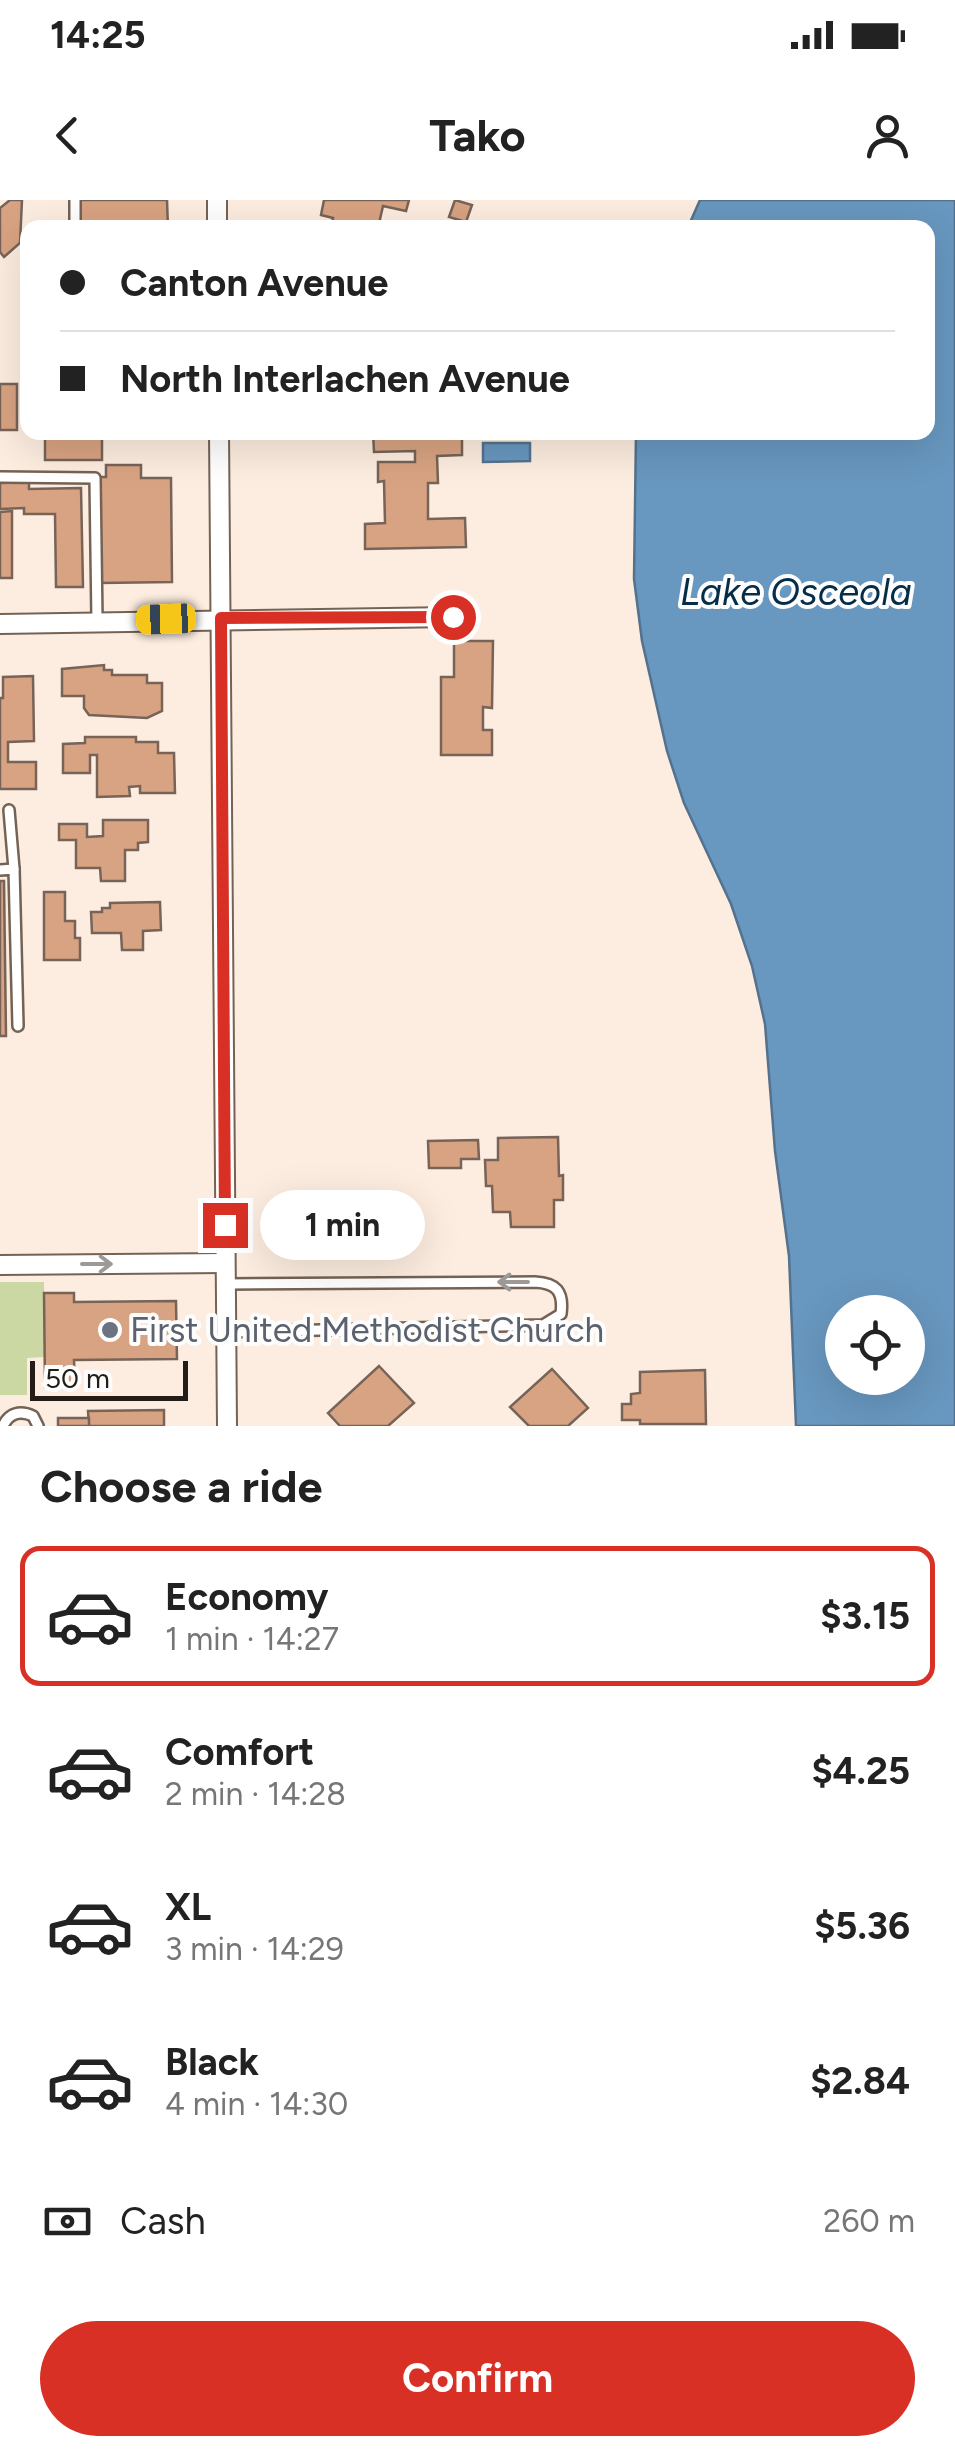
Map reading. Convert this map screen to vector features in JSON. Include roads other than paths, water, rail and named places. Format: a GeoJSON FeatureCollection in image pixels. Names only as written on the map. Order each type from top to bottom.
{"type":"FeatureCollection","features":[{"type":"Feature","properties":{"kind":"street"},"geometry":{"type":"LineString","coordinates":[[219,440],[227,1426]]}},
{"type":"Feature","properties":{"kind":"street"},"geometry":{"type":"LineString","coordinates":[[0,624],[453,617]]}},
{"type":"Feature","properties":{"kind":"street"},"geometry":{"type":"LineString","coordinates":[[0,1265],[225,1263]]}},
{"type":"Feature","properties":{"kind":"lane"},"geometry":{"type":"LineString","coordinates":[[0,478],[95,478],[97,621]]}},
{"type":"Feature","properties":{"kind":"lane"},"geometry":{"type":"LineString","coordinates":[[9,810],[18,1026]]}},
{"type":"Feature","properties":{"kind":"lane"},"geometry":{"type":"LineString","coordinates":[[0,870],[14,869]]}},
{"type":"Feature","properties":{"kind":"lane"},"geometry":{"type":"LineString","coordinates":[[226,1284],[550,1282],[560,1290],[562,1302],[561,1314],[543,1325],[226,1332]]}},
{"type":"Feature","properties":{"kind":"lane"},"geometry":{"type":"LineString","coordinates":[[3,1426],[8,1416],[28,1413],[38,1426]]}},
{"type":"Feature","properties":{"kind":"water","name":"Lake Osceola"},"geometry":{"type":"Polygon","coordinates":[[[700,200],[955,200],[955,1426],[796,1426],[789,1256],[775,1151],[765,1024],[752,966],[731,904],[684,803],[667,751],[642,641],[634,579],[636,440],[935,440],[935,220],[691,220],[700,200]]]}},
{"type":"Feature","properties":{"kind":"water"},"geometry":{"type":"Polygon","coordinates":[[[483,443],[530,443],[530,461],[483,462],[483,443]]]}},
{"type":"Feature","properties":{"kind":"place","name":"First United Methodist Church"},"geometry":{"type":"Point","coordinates":[110,1330]}}]}
